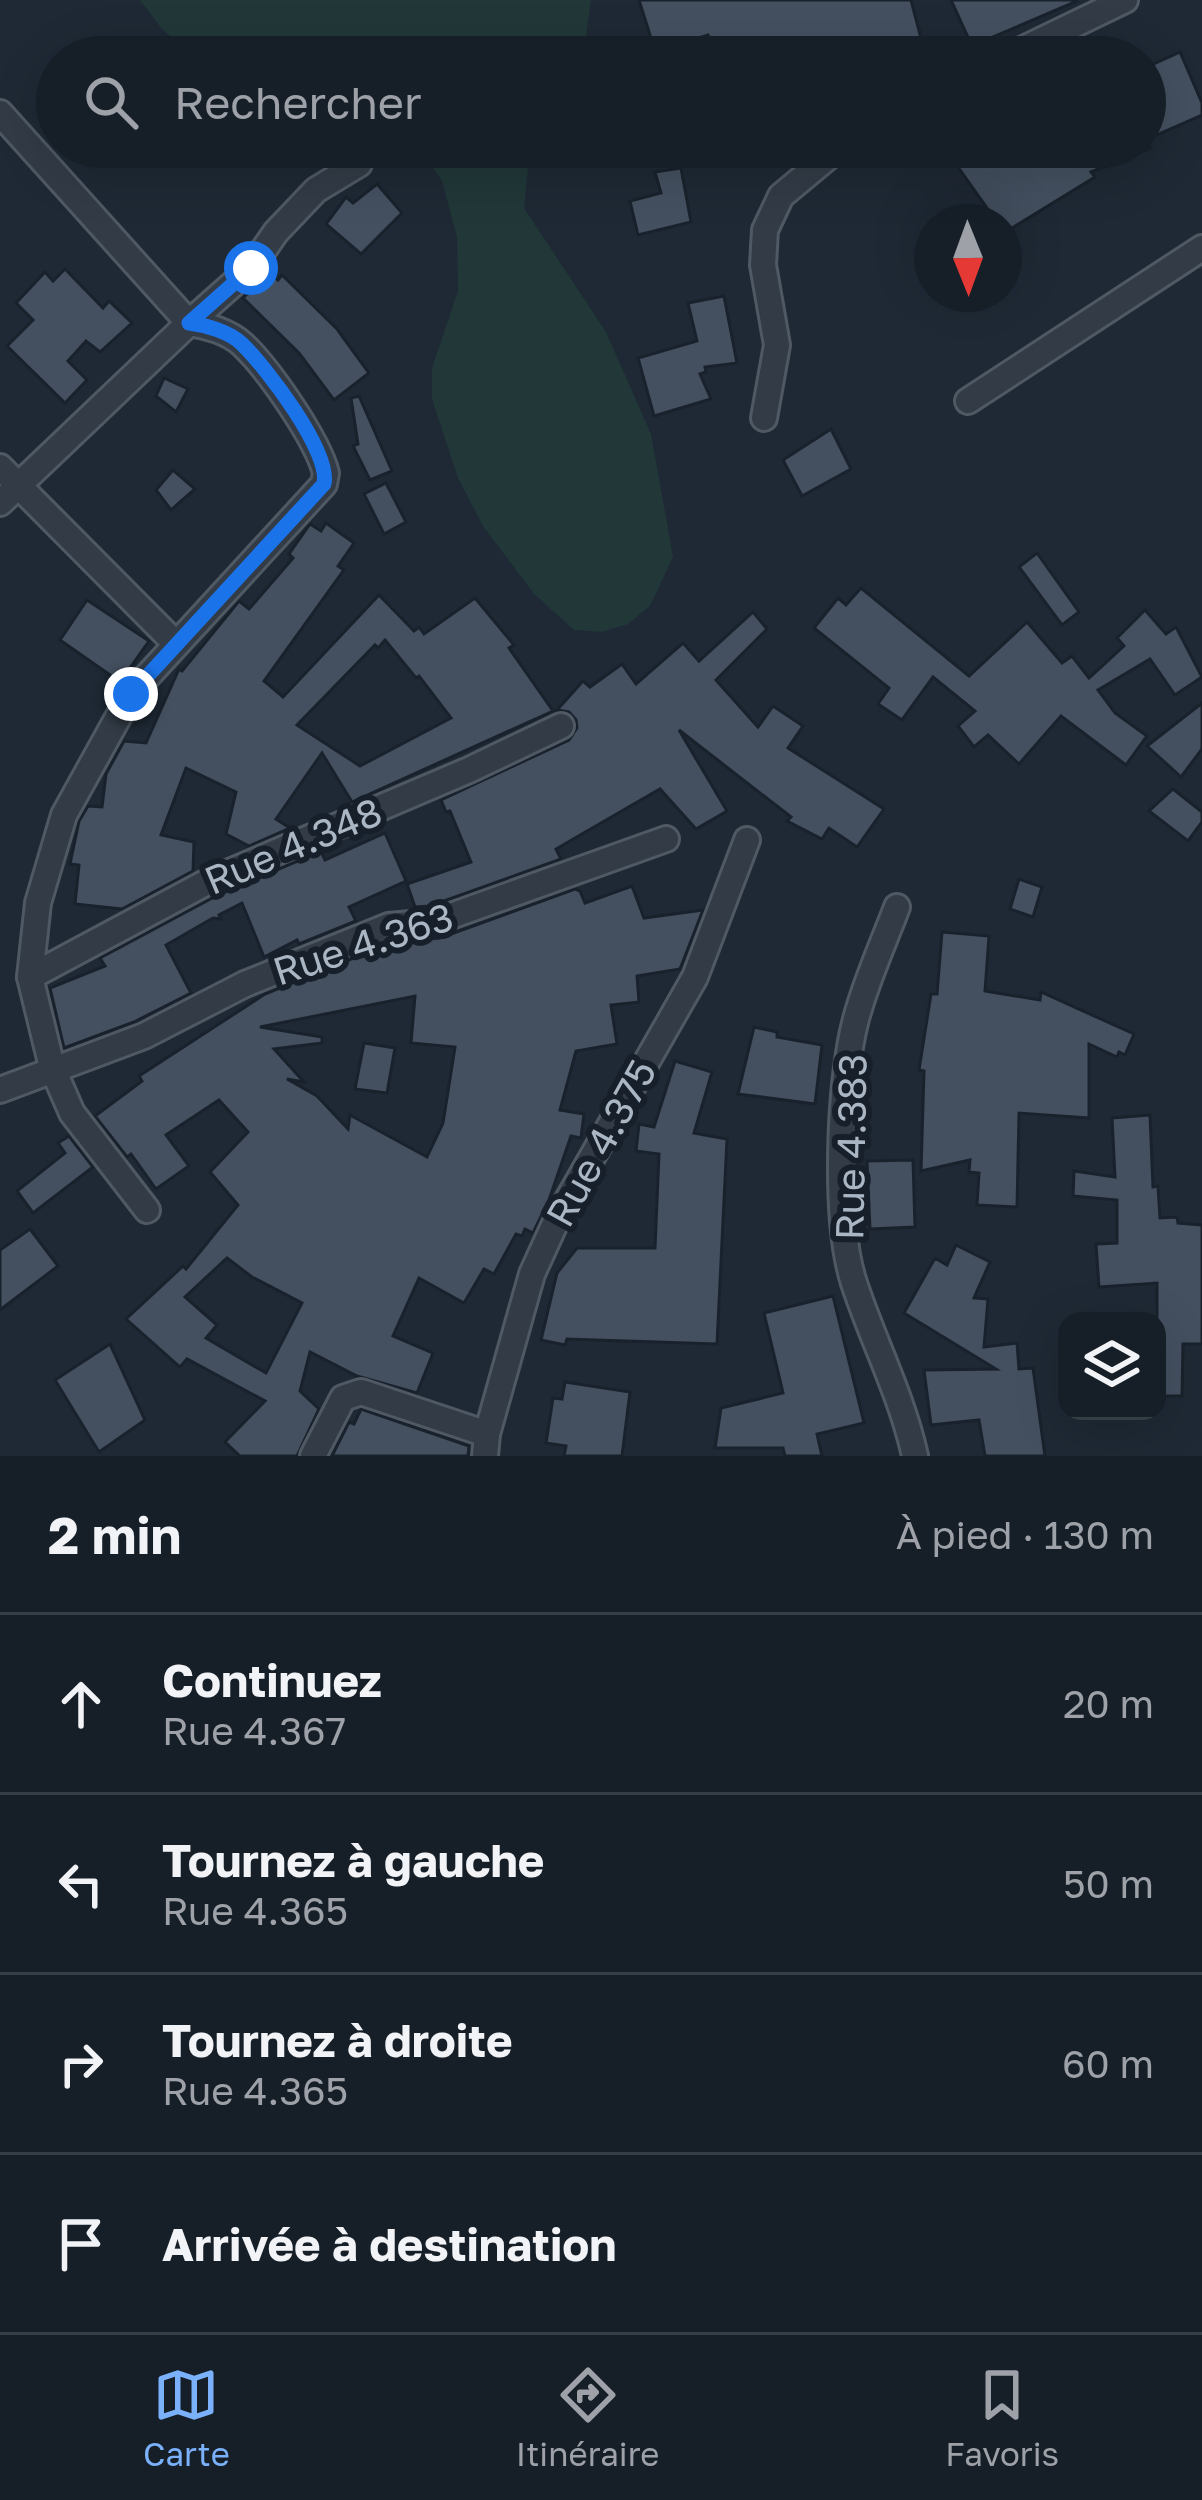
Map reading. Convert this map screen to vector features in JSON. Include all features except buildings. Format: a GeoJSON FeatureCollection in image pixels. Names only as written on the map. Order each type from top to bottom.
{"type":"FeatureCollection","features":[{"type":"Feature","properties":{"kind":"street"},"geometry":{"type":"LineString","coordinates":[[1050,36],[1125,0]]}},
{"type":"Feature","properties":{"kind":"street"},"geometry":{"type":"LineString","coordinates":[[0,113],[36,153]]}},
{"type":"Feature","properties":{"kind":"street"},"geometry":{"type":"LineString","coordinates":[[50,168],[189,323],[240,341],[293,409],[326,473],[324,484],[131,694],[64,815],[38,903],[30,977],[52,1067],[72,1113],[147,1210]]}},
{"type":"Feature","properties":{"kind":"street"},"geometry":{"type":"LineString","coordinates":[[175,643],[6,486],[251,268],[276,232],[316,190],[352,168]]}},
{"type":"Feature","properties":{"kind":"street"},"geometry":{"type":"LineString","coordinates":[[764,418],[777,345],[763,265],[765,230],[781,196],[815,168]]}},
{"type":"Feature","properties":{"kind":"street"},"geometry":{"type":"LineString","coordinates":[[968,401],[1202,248]]}},
{"type":"Feature","properties":{"kind":"street","name":"Rue 4.348"},"geometry":{"type":"LineString","coordinates":[[30,977],[212,880],[561,726]]}},
{"type":"Feature","properties":{"kind":"street","name":"Rue 4.363"},"geometry":{"type":"LineString","coordinates":[[0,1090],[144,1036],[245,984],[389,926],[434,922],[666,839]]}},
{"type":"Feature","properties":{"kind":"street","name":"Rue 4.375"},"geometry":{"type":"LineString","coordinates":[[486,1445],[532,1274],[558,1216],[695,977],[747,840]]}},
{"type":"Feature","properties":{"kind":"street","name":"Rue 4.383"},"geometry":{"type":"LineString","coordinates":[[897,907],[856,1019],[847,1067],[844,1232],[852,1279],[909,1428],[915,1456]]}},
{"type":"Feature","properties":{"kind":"street"},"geometry":{"type":"LineString","coordinates":[[313,1456],[343,1398],[361,1392],[486,1445]]}},
{"type":"Feature","properties":{"kind":"green space"},"geometry":{"type":"Polygon","coordinates":[[[140,0],[591,0],[586,36],[170,36],[140,0]]]}},
{"type":"Feature","properties":{"kind":"green space"},"geometry":{"type":"Polygon","coordinates":[[[433,168],[528,168],[524,208],[606,332],[651,434],[673,557],[650,606],[628,624],[602,632],[574,630],[534,594],[483,526],[458,478],[432,399],[432,368],[458,291],[457,237],[442,181],[433,168]]]}},
{"type":"Feature","properties":{"kind":"route"},"geometry":{"type":"LineString","coordinates":[[131,694],[324,484],[323,463],[293,409],[240,341],[189,323],[251,268]]}}]}
